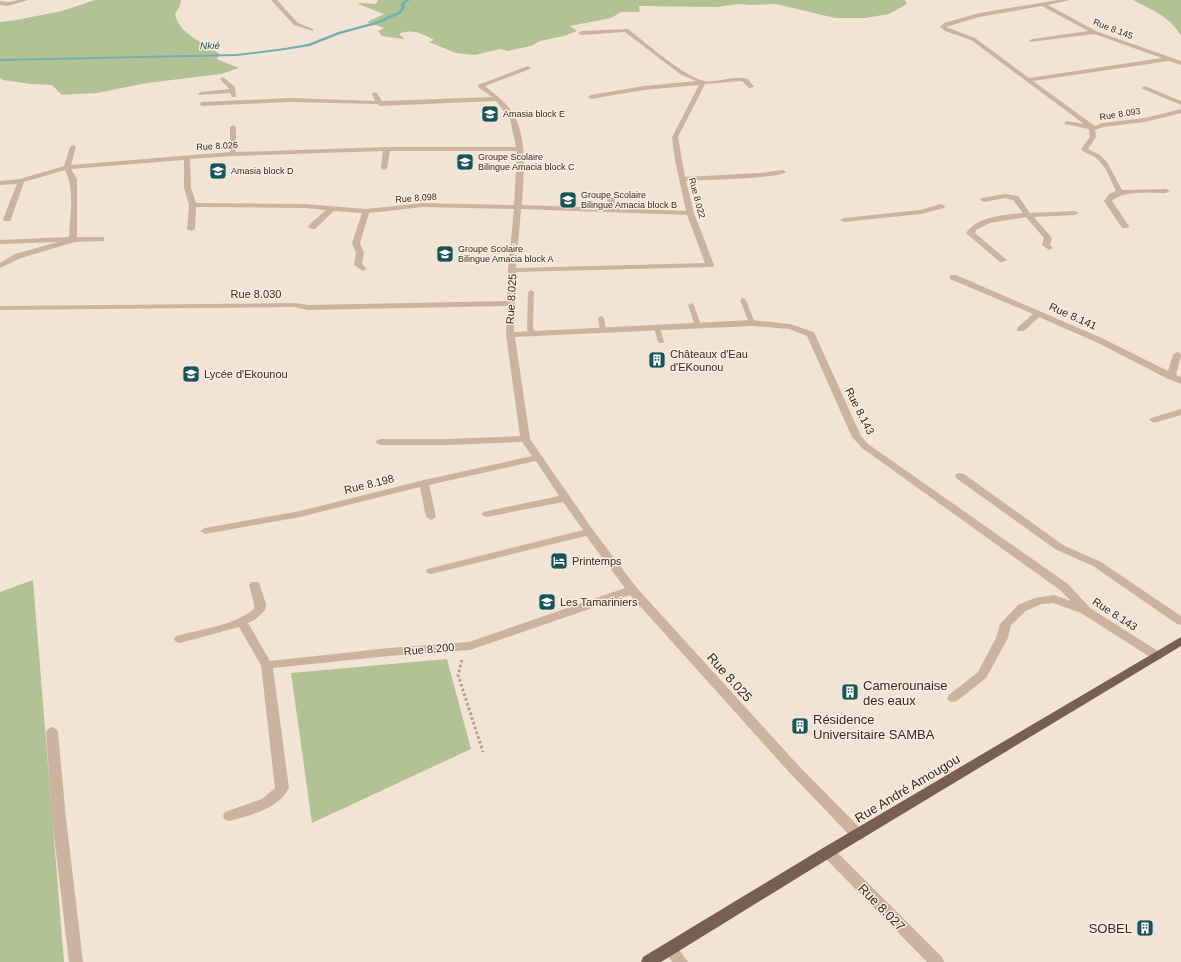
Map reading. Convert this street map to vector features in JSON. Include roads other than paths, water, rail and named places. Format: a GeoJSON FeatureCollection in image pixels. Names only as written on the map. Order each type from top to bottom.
{"type":"FeatureCollection","features":[{"type":"Feature","properties":{"kind":"main road","name":"Rue André Amougou"},"geometry":{"type":"LineString","coordinates":[[648,962],[828,852],[1181,641]]}},
{"type":"Feature","properties":{"kind":"street"},"geometry":{"type":"LineString","coordinates":[[0,3],[8,4],[25,0]]}},
{"type":"Feature","properties":{"kind":"street"},"geometry":{"type":"LineString","coordinates":[[274,0],[296,24],[311,30]]}},
{"type":"Feature","properties":{"kind":"street"},"geometry":{"type":"LineString","coordinates":[[1067,0],[979,15],[946,24],[943,27],[947,30],[973,39],[1094,128]]}},
{"type":"Feature","properties":{"kind":"street","name":"Rue 8.145"},"geometry":{"type":"LineString","coordinates":[[1042,4],[1094,32],[1181,63]]}},
{"type":"Feature","properties":{"kind":"street"},"geometry":{"type":"LineString","coordinates":[[581,33],[627,30],[668,64],[682,73],[703,82]]}},
{"type":"Feature","properties":{"kind":"street"},"geometry":{"type":"LineString","coordinates":[[1032,41],[1094,32]]}},
{"type":"Feature","properties":{"kind":"street"},"geometry":{"type":"LineString","coordinates":[[1027,80],[1170,59]]}},
{"type":"Feature","properties":{"kind":"street","name":"Rue 8.025"},"geometry":{"type":"LineString","coordinates":[[528,68],[480,86],[498,99],[513,119],[520,149],[518,207],[512,270],[510,335],[524,439],[567,498],[589,532],[632,590],[793,768],[858,835]]}},
{"type":"Feature","properties":{"kind":"street"},"geometry":{"type":"LineString","coordinates":[[222,79],[231,86],[236,102]]}},
{"type":"Feature","properties":{"kind":"street"},"geometry":{"type":"LineString","coordinates":[[591,97],[637,88],[744,79],[751,87]]}},
{"type":"Feature","properties":{"kind":"street","name":"Rue 8.022"},"geometry":{"type":"LineString","coordinates":[[512,270],[709,265],[710,264],[690,213],[683,187],[683,179],[678,160],[676,137],[703,82]]}},
{"type":"Feature","properties":{"kind":"street"},"geometry":{"type":"LineString","coordinates":[[1145,88],[1181,103]]}},
{"type":"Feature","properties":{"kind":"street"},"geometry":{"type":"LineString","coordinates":[[201,94],[233,91]]}},
{"type":"Feature","properties":{"kind":"street"},"geometry":{"type":"LineString","coordinates":[[375,94],[380,104]]}},
{"type":"Feature","properties":{"kind":"street"},"geometry":{"type":"LineString","coordinates":[[202,104],[305,100],[380,104],[498,99]]}},
{"type":"Feature","properties":{"kind":"street","name":"Rue 8.093"},"geometry":{"type":"LineString","coordinates":[[1120,192],[1105,163],[1098,156],[1084,149],[1093,137],[1092,129],[1102,125],[1145,120],[1181,111]]}},
{"type":"Feature","properties":{"kind":"street"},"geometry":{"type":"LineString","coordinates":[[1067,123],[1094,128]]}},
{"type":"Feature","properties":{"kind":"street"},"geometry":{"type":"LineString","coordinates":[[232,154],[233,127]]}},
{"type":"Feature","properties":{"kind":"street"},"geometry":{"type":"LineString","coordinates":[[73,147],[67,167],[73,179],[73,240]]}},
{"type":"Feature","properties":{"kind":"street"},"geometry":{"type":"LineString","coordinates":[[384,168],[387,149]]}},
{"type":"Feature","properties":{"kind":"street","name":"Rue 8.026"},"geometry":{"type":"LineString","coordinates":[[0,183],[21,180],[67,167],[232,154],[387,149],[520,149]]}},
{"type":"Feature","properties":{"kind":"street"},"geometry":{"type":"LineString","coordinates":[[188,157],[187,187],[189,197],[194,205],[191,229]]}},
{"type":"Feature","properties":{"kind":"street"},"geometry":{"type":"LineString","coordinates":[[683,179],[760,175],[783,172]]}},
{"type":"Feature","properties":{"kind":"street"},"geometry":{"type":"LineString","coordinates":[[7,219],[21,180]]}},
{"type":"Feature","properties":{"kind":"street"},"geometry":{"type":"LineString","coordinates":[[1125,226],[1108,201],[1112,196],[1120,192],[1166,191]]}},
{"type":"Feature","properties":{"kind":"street"},"geometry":{"type":"LineString","coordinates":[[984,200],[1005,196],[1015,198],[1048,238],[1046,245],[1049,248]]}},
{"type":"Feature","properties":{"kind":"street"},"geometry":{"type":"LineString","coordinates":[[610,211],[611,198]]}},
{"type":"Feature","properties":{"kind":"street","name":"Rue 8.098"},"geometry":{"type":"LineString","coordinates":[[194,205],[305,206],[366,211],[423,205],[690,213]]}},
{"type":"Feature","properties":{"kind":"street"},"geometry":{"type":"LineString","coordinates":[[844,220],[921,212],[941,206]]}},
{"type":"Feature","properties":{"kind":"street"},"geometry":{"type":"LineString","coordinates":[[312,227],[332,208]]}},
{"type":"Feature","properties":{"kind":"street"},"geometry":{"type":"LineString","coordinates":[[363,269],[358,266],[360,254],[356,243],[366,211]]}},
{"type":"Feature","properties":{"kind":"street"},"geometry":{"type":"LineString","coordinates":[[1003,260],[972,235],[970,231],[987,221],[1028,215],[1075,213]]}},
{"type":"Feature","properties":{"kind":"street"},"geometry":{"type":"LineString","coordinates":[[0,266],[18,256],[73,240]]}},
{"type":"Feature","properties":{"kind":"street"},"geometry":{"type":"LineString","coordinates":[[0,242],[101,240]]}},
{"type":"Feature","properties":{"kind":"street","name":"Rue 8.141"},"geometry":{"type":"LineString","coordinates":[[953,277],[1101,341],[1181,381]]}},
{"type":"Feature","properties":{"kind":"street","name":"Rue 8.030"},"geometry":{"type":"LineString","coordinates":[[0,308],[294,305],[304,306],[307,308],[511,303]]}},
{"type":"Feature","properties":{"kind":"street"},"geometry":{"type":"LineString","coordinates":[[1021,329],[1038,314]]}},
{"type":"Feature","properties":{"kind":"street","name":"Rue 8.143"},"geometry":{"type":"LineString","coordinates":[[510,335],[752,323],[788,325],[803,330],[811,334],[857,437],[865,446],[1064,586],[1086,610],[1157,656]]}},
{"type":"Feature","properties":{"kind":"street"},"geometry":{"type":"LineString","coordinates":[[1171,377],[1177,355]]}},
{"type":"Feature","properties":{"kind":"street"},"geometry":{"type":"LineString","coordinates":[[1154,420],[1181,412]]}},
{"type":"Feature","properties":{"kind":"street"},"geometry":{"type":"LineString","coordinates":[[380,442],[448,442],[524,439]]}},
{"type":"Feature","properties":{"kind":"street","name":"Rue 8.198"},"geometry":{"type":"LineString","coordinates":[[205,531],[300,514],[424,483],[538,458]]}},
{"type":"Feature","properties":{"kind":"street"},"geometry":{"type":"LineString","coordinates":[[960,476],[1059,547],[1097,564],[1181,621]]}},
{"type":"Feature","properties":{"kind":"street"},"geometry":{"type":"LineString","coordinates":[[424,483],[430,517]]}},
{"type":"Feature","properties":{"kind":"street"},"geometry":{"type":"LineString","coordinates":[[487,514],[567,498]]}},
{"type":"Feature","properties":{"kind":"street"},"geometry":{"type":"LineString","coordinates":[[431,571],[589,532]]}},
{"type":"Feature","properties":{"kind":"street"},"geometry":{"type":"LineString","coordinates":[[180,639],[242,622],[253,616],[259,610],[260,604],[255,586]]}},
{"type":"Feature","properties":{"kind":"street","name":"Rue 8.200"},"geometry":{"type":"LineString","coordinates":[[267,665],[389,652],[470,646],[632,590]]}},
{"type":"Feature","properties":{"kind":"street"},"geometry":{"type":"LineString","coordinates":[[953,698],[982,674],[1002,638],[1006,624],[1022,608],[1039,601],[1054,599],[1086,610]]}},
{"type":"Feature","properties":{"kind":"street"},"geometry":{"type":"LineString","coordinates":[[230,816],[273,800],[279,795],[282,788],[267,665],[242,622]]}},
{"type":"Feature","properties":{"kind":"street"},"geometry":{"type":"LineString","coordinates":[[52,732],[59,818],[76,962]]}},
{"type":"Feature","properties":{"kind":"street","name":"Rue 8.027"},"geometry":{"type":"LineString","coordinates":[[828,852],[936,962]]}},
{"type":"Feature","properties":{"kind":"street"},"geometry":{"type":"LineString","coordinates":[[670,948],[681,962]]}},
{"type":"Feature","properties":{"kind":"lane"},"geometry":{"type":"LineString","coordinates":[[531,292],[530,330],[534,333]]}},
{"type":"Feature","properties":{"kind":"lane"},"geometry":{"type":"LineString","coordinates":[[743,300],[752,323]]}},
{"type":"Feature","properties":{"kind":"lane"},"geometry":{"type":"LineString","coordinates":[[691,304],[698,326]]}},
{"type":"Feature","properties":{"kind":"lane"},"geometry":{"type":"LineString","coordinates":[[601,318],[603,330]]}},
{"type":"Feature","properties":{"kind":"lane"},"geometry":{"type":"LineString","coordinates":[[657,328],[661,342]]}},
{"type":"Feature","properties":{"kind":"waterway","name":"Nkié"},"geometry":{"type":"LineString","coordinates":[[0,60],[237,55],[285,49],[309,45],[339,33],[376,23],[399,13],[403,8],[403,3],[408,0]]}},
{"type":"Feature","properties":{"kind":"place","name":"Amasia block E"},"geometry":{"type":"Point","coordinates":[490,114]}},
{"type":"Feature","properties":{"kind":"place","name":"Groupe Scolaire Bilingue Amacia block C"},"geometry":{"type":"Point","coordinates":[465,162]}},
{"type":"Feature","properties":{"kind":"place","name":"Amasia block D"},"geometry":{"type":"Point","coordinates":[218,171]}},
{"type":"Feature","properties":{"kind":"place","name":"Groupe Scolaire Bilingue Amacia block B"},"geometry":{"type":"Point","coordinates":[568,200]}},
{"type":"Feature","properties":{"kind":"place","name":"Groupe Scolaire Bilingue Amacia block A"},"geometry":{"type":"Point","coordinates":[445,254]}},
{"type":"Feature","properties":{"kind":"place","name":"Châteaux d'Eau d'EKounou"},"geometry":{"type":"Point","coordinates":[657,360]}},
{"type":"Feature","properties":{"kind":"place","name":"Lycée d'Ekounou"},"geometry":{"type":"Point","coordinates":[191,374]}},
{"type":"Feature","properties":{"kind":"place","name":"Printemps"},"geometry":{"type":"Point","coordinates":[559,561]}},
{"type":"Feature","properties":{"kind":"place","name":"Les Tamariniers"},"geometry":{"type":"Point","coordinates":[547,602]}},
{"type":"Feature","properties":{"kind":"place","name":"Camerounaise des eaux"},"geometry":{"type":"Point","coordinates":[850,692]}},
{"type":"Feature","properties":{"kind":"place","name":"Résidence Universitaire SAMBA"},"geometry":{"type":"Point","coordinates":[800,726]}},
{"type":"Feature","properties":{"kind":"place","name":"SOBEL"},"geometry":{"type":"Point","coordinates":[1145,928]}}]}
